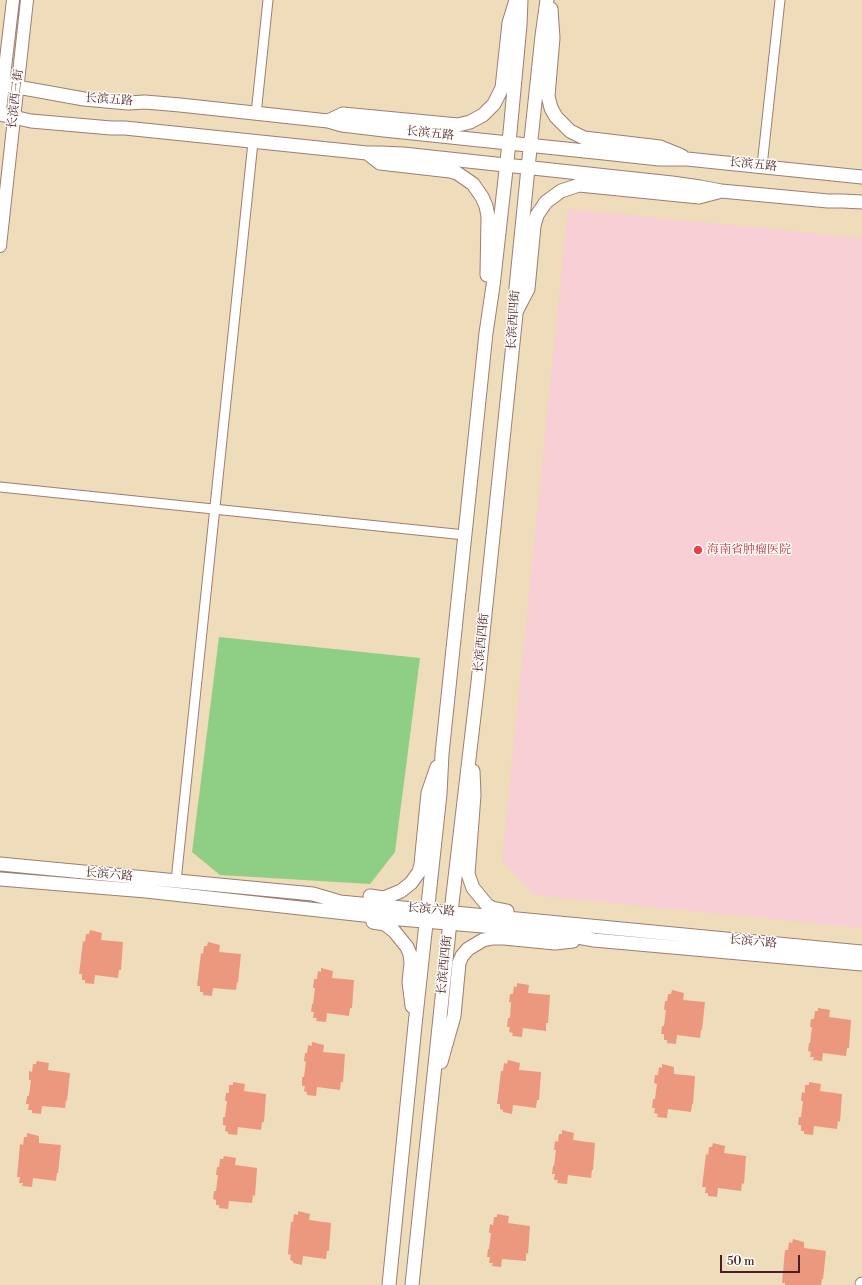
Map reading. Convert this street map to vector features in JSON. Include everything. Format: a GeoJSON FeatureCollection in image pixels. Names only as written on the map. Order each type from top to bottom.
{"type":"FeatureCollection","features":[{"type":"Feature","properties":{"kind":"main road"},"geometry":{"type":"LineString","coordinates":[[328,121],[343,114],[458,125],[470,122],[483,115],[494,104],[502,88],[509,23],[516,0]]}},
{"type":"Feature","properties":{"kind":"main road","name":"长滨西四街"},"geometry":{"type":"LineString","coordinates":[[389,1285],[486,333],[493,286],[509,142],[521,0]]}},
{"type":"Feature","properties":{"kind":"main road","name":"长滨西四街"},"geometry":{"type":"LineString","coordinates":[[412,1285],[450,918],[464,795],[472,741],[516,314],[516,288],[528,168],[547,0]]}},
{"type":"Feature","properties":{"kind":"main road"},"geometry":{"type":"LineString","coordinates":[[551,0],[553,38],[548,96],[551,108],[556,117],[570,131],[584,138],[660,146],[687,159]]}},
{"type":"Feature","properties":{"kind":"main road","name":"长滨五路"},"geometry":{"type":"LineString","coordinates":[[1,85],[91,100],[152,103],[328,121],[342,125],[659,159],[687,159],[862,177]]}},
{"type":"Feature","properties":{"kind":"main road","name":"长滨五路"},"geometry":{"type":"LineString","coordinates":[[0,114],[31,121],[132,129],[253,142],[506,165],[700,186],[721,191],[828,201],[862,202]]}},
{"type":"Feature","properties":{"kind":"main road"},"geometry":{"type":"LineString","coordinates":[[368,153],[380,163],[457,173],[468,179],[478,190],[486,206],[488,216],[486,333]]}},
{"type":"Feature","properties":{"kind":"main road"},"geometry":{"type":"LineString","coordinates":[[516,314],[528,289],[533,235],[537,215],[546,202],[561,191],[573,186],[587,186],[699,197],[721,191]]}},
{"type":"Feature","properties":{"kind":"main road"},"geometry":{"type":"LineString","coordinates":[[472,741],[474,795],[467,867],[470,881],[477,894],[492,908],[558,916],[595,933]]}},
{"type":"Feature","properties":{"kind":"main road"},"geometry":{"type":"LineString","coordinates":[[313,894],[342,894],[384,898],[401,891],[411,883],[419,872],[421,864],[428,793],[442,754]]}},
{"type":"Feature","properties":{"kind":"main road","name":"长滨六路"},"geometry":{"type":"LineString","coordinates":[[0,864],[313,894],[340,902],[427,916]]}},
{"type":"Feature","properties":{"kind":"main road","name":"长滨六路"},"geometry":{"type":"LineString","coordinates":[[0,879],[311,909],[450,918],[556,933],[595,933],[862,952]]}},
{"type":"Feature","properties":{"kind":"main road"},"geometry":{"type":"LineString","coordinates":[[311,909],[338,919],[385,924],[399,936],[410,954],[411,963],[409,982],[415,1025]]}},
{"type":"Feature","properties":{"kind":"main road"},"geometry":{"type":"LineString","coordinates":[[431,1101],[454,1016],[459,963],[462,956],[468,949],[483,940],[493,938],[556,943],[595,933]]}},
{"type":"Feature","properties":{"kind":"main road","name":"长滨六路"},"geometry":{"type":"LineString","coordinates":[[595,933],[862,964]]}},
{"type":"Feature","properties":{"kind":"street","name":"长滨西三街"},"geometry":{"type":"LineString","coordinates":[[0,110],[1,85],[13,0]]}},
{"type":"Feature","properties":{"kind":"street","name":"长滨西三街"},"geometry":{"type":"LineString","coordinates":[[0,246],[27,0]]}},
{"type":"Feature","properties":{"kind":"street"},"geometry":{"type":"LineString","coordinates":[[256,114],[268,0]]}},
{"type":"Feature","properties":{"kind":"street"},"geometry":{"type":"LineString","coordinates":[[762,166],[780,0]]}},
{"type":"Feature","properties":{"kind":"street"},"geometry":{"type":"LineString","coordinates":[[176,882],[253,142]]}},
{"type":"Feature","properties":{"kind":"street"},"geometry":{"type":"LineString","coordinates":[[0,487],[465,535]]}},
{"type":"Feature","properties":{"kind":"shaded area","name":"海南省肿瘤医院"},"geometry":{"type":"Polygon","coordinates":[[[568,209],[862,238],[862,928],[534,895],[502,861],[568,209]]]}},
{"type":"Feature","properties":{"kind":"green space"},"geometry":{"type":"Polygon","coordinates":[[[219,637],[420,658],[395,852],[370,884],[220,875],[192,852],[219,637]]]}},
{"type":"Feature","properties":{"kind":"building"},"geometry":{"type":"Polygon","coordinates":[[[90,930],[102,933],[101,940],[123,942],[121,970],[119,970],[118,978],[95,975],[94,984],[85,983],[85,980],[82,980],[82,974],[79,974],[83,941],[85,942],[86,934],[89,934],[90,930]]]}},
{"type":"Feature","properties":{"kind":"building"},"geometry":{"type":"Polygon","coordinates":[[[208,942],[220,945],[219,952],[241,954],[236,990],[213,988],[212,996],[203,995],[203,992],[200,992],[200,986],[197,986],[201,953],[203,954],[204,946],[207,946],[208,942]]]}},
{"type":"Feature","properties":{"kind":"building"},"geometry":{"type":"Polygon","coordinates":[[[321,968],[333,971],[332,978],[354,980],[352,1008],[350,1008],[349,1016],[327,1013],[326,1022],[316,1021],[317,1018],[313,1018],[314,1012],[311,1012],[315,988],[313,988],[314,979],[317,979],[318,971],[321,972],[321,968]]]}},
{"type":"Feature","properties":{"kind":"building"},"geometry":{"type":"Polygon","coordinates":[[[517,983],[529,985],[528,993],[550,995],[546,1031],[523,1028],[522,1037],[512,1036],[513,1033],[509,1032],[510,1027],[507,1027],[508,1018],[510,1018],[510,994],[513,994],[514,986],[517,987],[517,983]]]}},
{"type":"Feature","properties":{"kind":"building"},"geometry":{"type":"Polygon","coordinates":[[[672,990],[684,993],[683,1000],[705,1002],[700,1038],[677,1035],[676,1044],[667,1043],[667,1040],[664,1040],[664,1034],[661,1034],[662,1026],[664,1026],[666,1010],[664,1010],[665,1001],[667,1001],[668,994],[671,994],[672,990]]]}},
{"type":"Feature","properties":{"kind":"building"},"geometry":{"type":"Polygon","coordinates":[[[818,1008],[830,1010],[829,1017],[851,1020],[849,1048],[847,1048],[846,1056],[823,1053],[822,1061],[813,1060],[814,1057],[810,1057],[811,1052],[808,1051],[812,1027],[810,1027],[811,1019],[814,1019],[815,1011],[818,1011],[818,1008]]]}},
{"type":"Feature","properties":{"kind":"building"},"geometry":{"type":"Polygon","coordinates":[[[312,1042],[324,1045],[323,1052],[345,1054],[343,1082],[341,1082],[340,1090],[317,1087],[316,1096],[307,1095],[307,1092],[304,1091],[305,1086],[302,1086],[302,1077],[304,1077],[306,1062],[304,1061],[305,1053],[307,1053],[308,1045],[312,1046],[312,1042]]]}},
{"type":"Feature","properties":{"kind":"building"},"geometry":{"type":"Polygon","coordinates":[[[508,1060],[520,1063],[519,1070],[541,1072],[539,1100],[537,1100],[536,1108],[513,1105],[512,1114],[503,1112],[503,1110],[500,1109],[500,1104],[497,1104],[501,1071],[503,1071],[504,1063],[507,1064],[508,1060]]]}},
{"type":"Feature","properties":{"kind":"building"},"geometry":{"type":"Polygon","coordinates":[[[37,1061],[49,1063],[48,1070],[70,1073],[65,1108],[42,1106],[41,1114],[32,1113],[32,1110],[28,1110],[29,1104],[26,1104],[27,1096],[29,1096],[31,1080],[29,1080],[29,1071],[32,1072],[33,1064],[36,1064],[37,1061]]]}},
{"type":"Feature","properties":{"kind":"building"},"geometry":{"type":"Polygon","coordinates":[[[662,1064],[674,1067],[674,1074],[695,1076],[691,1112],[668,1109],[667,1118],[657,1117],[658,1114],[654,1113],[655,1108],[652,1108],[657,1084],[654,1083],[655,1075],[658,1075],[659,1067],[662,1068],[662,1064]]]}},
{"type":"Feature","properties":{"kind":"building"},"geometry":{"type":"Polygon","coordinates":[[[233,1082],[245,1084],[244,1091],[266,1094],[264,1122],[262,1122],[261,1130],[238,1127],[237,1135],[228,1134],[228,1132],[225,1131],[226,1126],[223,1125],[223,1117],[225,1117],[227,1101],[225,1101],[226,1093],[229,1093],[229,1085],[233,1085],[233,1082]]]}},
{"type":"Feature","properties":{"kind":"building"},"geometry":{"type":"Polygon","coordinates":[[[809,1082],[821,1084],[820,1091],[842,1094],[840,1122],[838,1121],[837,1129],[814,1126],[813,1135],[804,1134],[804,1131],[801,1131],[801,1125],[798,1125],[799,1117],[801,1117],[803,1101],[801,1101],[802,1092],[805,1093],[805,1085],[809,1085],[809,1082]]]}},
{"type":"Feature","properties":{"kind":"building"},"geometry":{"type":"Polygon","coordinates":[[[562,1130],[574,1133],[573,1140],[595,1143],[591,1178],[568,1175],[567,1184],[557,1183],[558,1180],[554,1180],[555,1174],[552,1174],[556,1150],[554,1150],[555,1141],[558,1142],[559,1134],[562,1134],[562,1130]]]}},
{"type":"Feature","properties":{"kind":"building"},"geometry":{"type":"Polygon","coordinates":[[[27,1133],[39,1136],[39,1143],[61,1145],[56,1181],[33,1178],[32,1187],[22,1186],[23,1183],[19,1183],[20,1177],[17,1177],[20,1144],[23,1145],[24,1137],[27,1137],[27,1133]]]}},
{"type":"Feature","properties":{"kind":"building"},"geometry":{"type":"Polygon","coordinates":[[[713,1143],[725,1146],[724,1153],[746,1156],[744,1184],[742,1183],[741,1191],[718,1188],[717,1197],[708,1196],[708,1193],[705,1193],[706,1187],[702,1187],[706,1154],[708,1155],[709,1147],[712,1147],[713,1143]]]}},
{"type":"Feature","properties":{"kind":"building"},"geometry":{"type":"Polygon","coordinates":[[[224,1156],[236,1158],[235,1165],[257,1168],[255,1196],[253,1195],[252,1203],[229,1201],[228,1209],[219,1208],[219,1205],[216,1205],[216,1200],[213,1199],[214,1191],[216,1191],[218,1175],[216,1175],[217,1167],[219,1167],[220,1159],[223,1159],[224,1156]]]}},
{"type":"Feature","properties":{"kind":"building"},"geometry":{"type":"Polygon","coordinates":[[[298,1211],[310,1214],[309,1220],[331,1223],[329,1251],[327,1251],[326,1259],[303,1256],[302,1265],[293,1263],[293,1261],[290,1260],[291,1255],[288,1254],[291,1222],[293,1222],[294,1214],[298,1215],[298,1211]]]}},
{"type":"Feature","properties":{"kind":"building"},"geometry":{"type":"Polygon","coordinates":[[[497,1214],[509,1216],[508,1223],[530,1226],[526,1261],[502,1259],[501,1267],[492,1266],[493,1263],[489,1263],[490,1257],[487,1257],[491,1233],[489,1233],[490,1224],[493,1225],[494,1217],[497,1217],[497,1214]]]}},
{"type":"Feature","properties":{"kind":"building"},"geometry":{"type":"Polygon","coordinates":[[[793,1239],[804,1242],[804,1248],[826,1251],[821,1285],[785,1285],[785,1283],[782,1283],[785,1250],[788,1250],[789,1242],[792,1243],[793,1239]]]}},
{"type":"Feature","properties":{"kind":"place","name":"海南省肿瘤医院"},"geometry":{"type":"Point","coordinates":[698,550]}}]}
